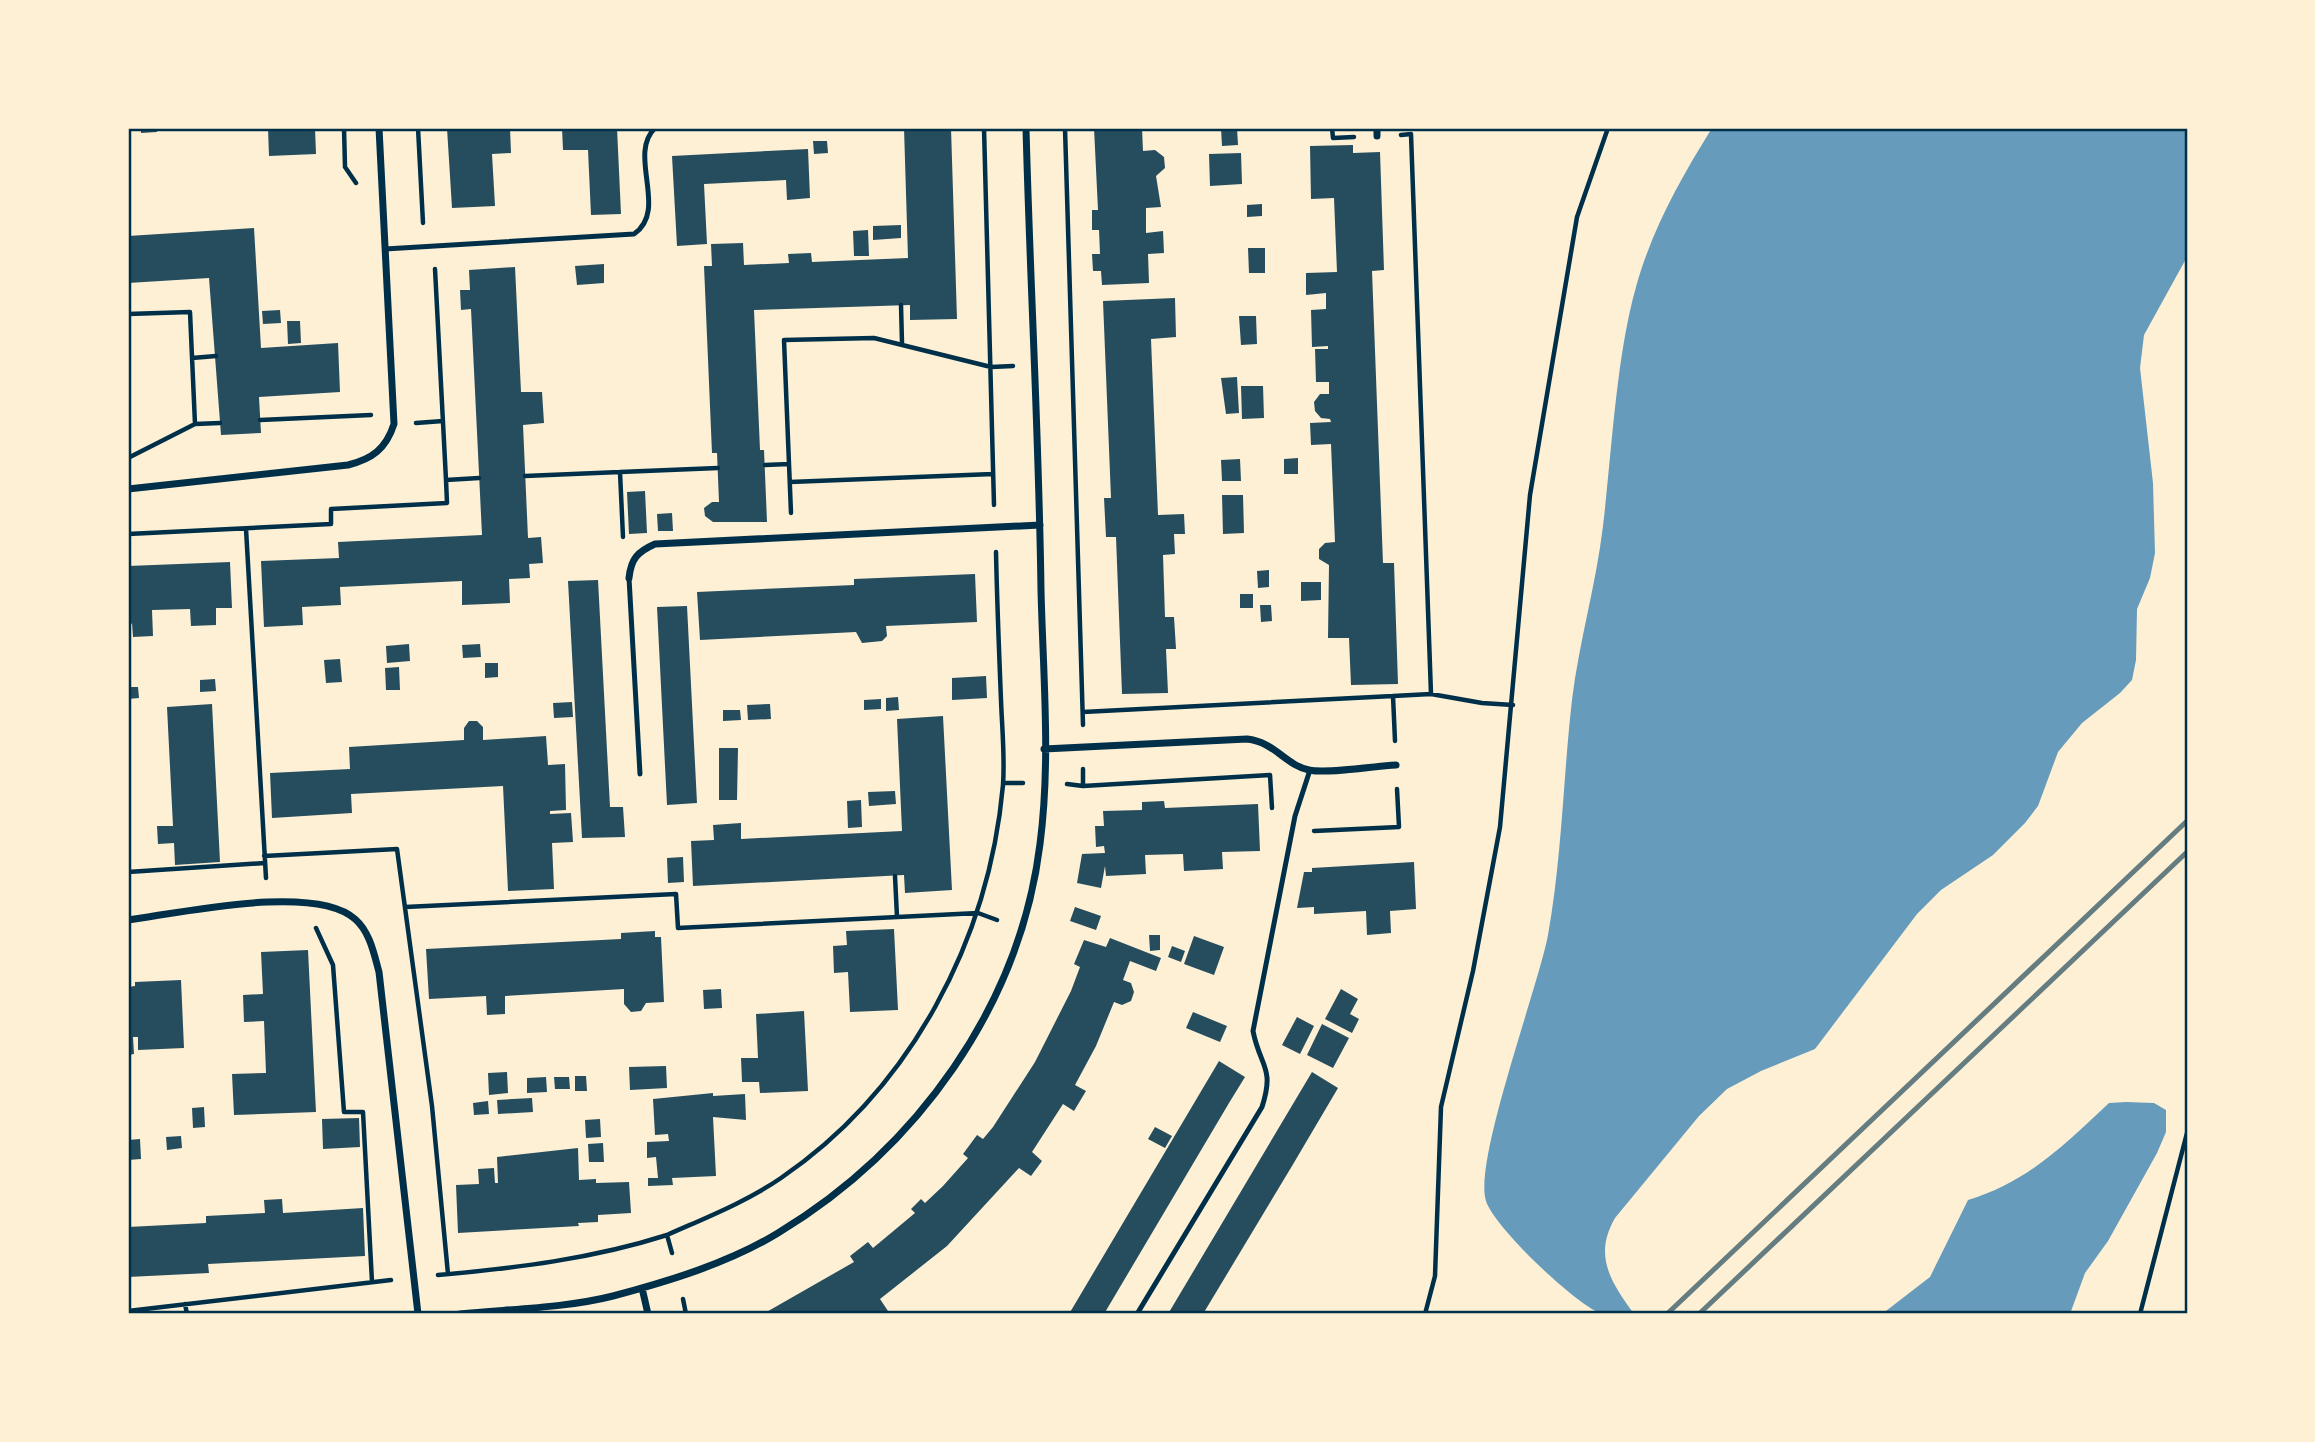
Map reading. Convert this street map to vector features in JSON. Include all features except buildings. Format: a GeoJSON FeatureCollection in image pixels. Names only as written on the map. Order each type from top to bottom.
{"type":"FeatureCollection","features":[{"type":"Feature","properties":{"kind":"street"},"geometry":{"type":"LineString","coordinates":[[128,489],[348,465],[365,460],[378,452],[389,440],[394,424],[379,128]]}},
{"type":"Feature","properties":{"kind":"street"},"geometry":{"type":"LineString","coordinates":[[460,1314],[608,1297],[678,1277],[776,1235],[846,1187],[910,1126],[936,1094],[983,1021],[1021,929],[1032,893],[1040,844],[1045,782],[1040,526],[1032,365],[1026,128]]}},
{"type":"Feature","properties":{"kind":"street"},"geometry":{"type":"LineString","coordinates":[[629,578],[631,562],[640,551],[671,542],[1040,526]]}},
{"type":"Feature","properties":{"kind":"street"},"geometry":{"type":"LineString","coordinates":[[1044,749],[1247,739],[1274,747],[1295,764],[1310,770],[1396,765]]}},
{"type":"Feature","properties":{"kind":"street"},"geometry":{"type":"LineString","coordinates":[[128,920],[290,900],[336,908],[355,918],[366,932],[379,972],[418,1314]]}},
{"type":"Feature","properties":{"kind":"street"},"geometry":{"type":"LineString","coordinates":[[642,1288],[648,1314]]}},
{"type":"Feature","properties":{"kind":"lane"},"geometry":{"type":"LineString","coordinates":[[385,249],[634,234],[646,221],[649,212],[646,145],[655,128]]}},
{"type":"Feature","properties":{"kind":"lane"},"geometry":{"type":"LineString","coordinates":[[629,578],[640,774]]}},
{"type":"Feature","properties":{"kind":"lane"},"geometry":{"type":"LineString","coordinates":[[1137,1314],[1262,1107],[1269,1085],[1266,1067],[1256,1049],[1253,1031],[1295,816],[1310,770]]}},
{"type":"Feature","properties":{"kind":"path"},"geometry":{"type":"LineString","coordinates":[[128,534],[331,524],[331,509],[447,503],[435,266],[423,222],[418,128]]}},
{"type":"Feature","properties":{"kind":"path"},"geometry":{"type":"LineString","coordinates":[[686,1314],[667,1236],[722,1211],[780,1178],[822,1145],[881,1085],[905,1055],[949,985],[978,913],[993,848],[1003,783],[984,128]]}},
{"type":"Feature","properties":{"kind":"path"},"geometry":{"type":"LineString","coordinates":[[1003,783],[1045,782],[1083,786],[1065,128]]}},
{"type":"Feature","properties":{"kind":"path"},"geometry":{"type":"LineString","coordinates":[[1425,1314],[1435,1276],[1441,1107],[1474,971],[1500,827],[1532,482],[1577,217],[1608,128]]}},
{"type":"Feature","properties":{"kind":"path"},"geometry":{"type":"LineString","coordinates":[[1411,134],[1431,694],[1482,704],[1513,705]]}},
{"type":"Feature","properties":{"kind":"path"},"geometry":{"type":"LineString","coordinates":[[901,305],[902,343]]}},
{"type":"Feature","properties":{"kind":"path"},"geometry":{"type":"LineString","coordinates":[[128,314],[190,312],[195,424]]}},
{"type":"Feature","properties":{"kind":"path"},"geometry":{"type":"LineString","coordinates":[[791,536],[784,341],[840,337],[902,343],[991,367],[1032,365]]}},
{"type":"Feature","properties":{"kind":"path"},"geometry":{"type":"LineString","coordinates":[[192,358],[216,356]]}},
{"type":"Feature","properties":{"kind":"path"},"geometry":{"type":"LineString","coordinates":[[260,420],[367,414],[394,424],[443,421]]}},
{"type":"Feature","properties":{"kind":"path"},"geometry":{"type":"LineString","coordinates":[[128,458],[195,424],[220,423]]}},
{"type":"Feature","properties":{"kind":"path"},"geometry":{"type":"LineString","coordinates":[[765,466],[789,464]]}},
{"type":"Feature","properties":{"kind":"path"},"geometry":{"type":"LineString","coordinates":[[525,475],[718,468]]}},
{"type":"Feature","properties":{"kind":"path"},"geometry":{"type":"LineString","coordinates":[[620,472],[622,537],[640,551]]}},
{"type":"Feature","properties":{"kind":"path"},"geometry":{"type":"LineString","coordinates":[[790,482],[993,474]]}},
{"type":"Feature","properties":{"kind":"path"},"geometry":{"type":"LineString","coordinates":[[446,480],[479,478]]}},
{"type":"Feature","properties":{"kind":"path"},"geometry":{"type":"LineString","coordinates":[[1083,712],[1393,696]]}},
{"type":"Feature","properties":{"kind":"path"},"geometry":{"type":"LineString","coordinates":[[128,872],[265,863]]}},
{"type":"Feature","properties":{"kind":"path"},"geometry":{"type":"LineString","coordinates":[[895,876],[897,917]]}},
{"type":"Feature","properties":{"kind":"path"},"geometry":{"type":"LineString","coordinates":[[405,907],[676,894],[678,928],[978,913],[1021,929]]}},
{"type":"Feature","properties":{"kind":"path"},"geometry":{"type":"LineString","coordinates":[[2140,1314],[2187,1133]]}},
{"type":"Feature","properties":{"kind":"path"},"geometry":{"type":"LineString","coordinates":[[185,1304],[187,1314]]}},
{"type":"Feature","properties":{"kind":"water"},"geometry":{"type":"Polygon","coordinates":[[[1712,128],[2187,128],[2187,257],[2144,335],[2140,368],[2153,483],[2155,553],[2150,578],[2137,609],[2136,660],[2132,680],[2082,723],[2058,752],[2038,806],[2025,823],[1993,855],[1941,890],[1917,914],[1815,1049],[1761,1071],[1727,1089],[1699,1116],[1615,1218],[1605,1245],[1605,1257],[1612,1280],[1634,1314],[1609,1315],[1590,1308],[1574,1296],[1519,1246],[1492,1213],[1486,1201],[1485,1181],[1497,1114],[1548,935],[1572,700],[1600,548],[1619,374],[1629,315],[1636,287],[1659,224],[1712,128]]]}},
{"type":"Feature","properties":{"kind":"water"},"geometry":{"type":"Polygon","coordinates":[[[2109,1103],[2154,1103],[2166,1110],[2166,1132],[2108,1241],[2085,1273],[2070,1314],[1882,1314],[1930,1277],[1968,1200],[2009,1183],[2044,1161],[2109,1103]]]}},
{"type":"Feature","properties":{"kind":"railway"},"geometry":{"type":"LineString","coordinates":[[1667,1314],[2187,821]]}},
{"type":"Feature","properties":{"kind":"railway"},"geometry":{"type":"LineString","coordinates":[[1699,1314],[2187,852]]}}]}
